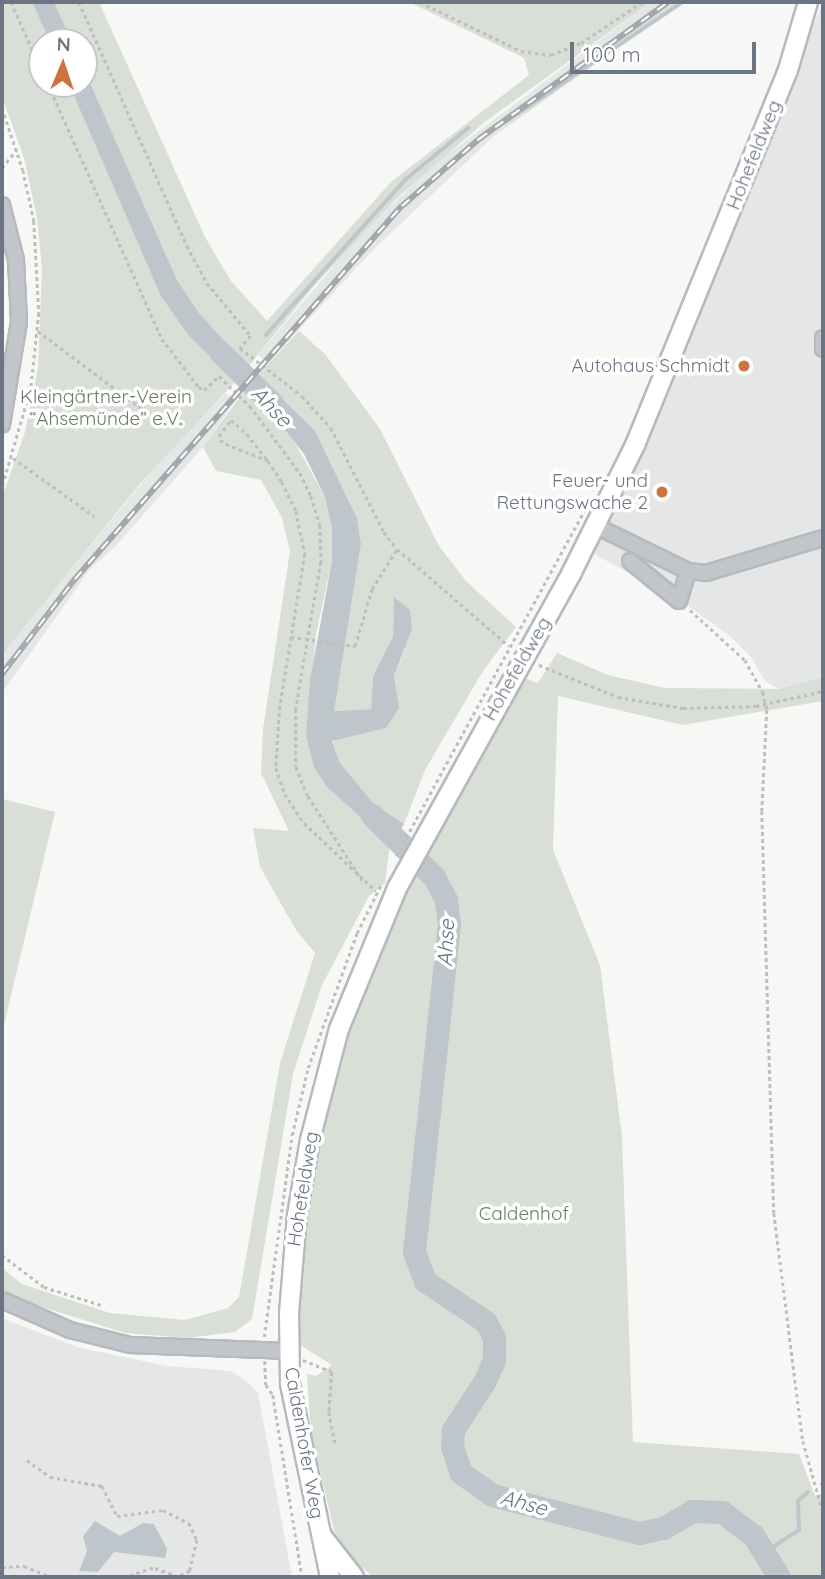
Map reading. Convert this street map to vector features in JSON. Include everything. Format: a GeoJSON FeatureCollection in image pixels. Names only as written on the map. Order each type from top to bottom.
{"type":"FeatureCollection","features":[{"type":"Feature","properties":{"kind":"main road","name":"Hohefeldweg"},"geometry":{"type":"LineString","coordinates":[[289,1355],[291,1262],[310,1140],[339,1029],[422,823],[517,652],[596,526],[635,444],[774,106],[808,2]]}},
{"type":"Feature","properties":{"kind":"main road","name":"Caldenhofer Weg"},"geometry":{"type":"LineString","coordinates":[[289,1355],[301,1448],[330,1577]]}},
{"type":"Feature","properties":{"kind":"main road"},"geometry":{"type":"LineString","coordinates":[[320,1533],[354,1577]]}},
{"type":"Feature","properties":{"kind":"street"},"geometry":{"type":"LineString","coordinates":[[2,205],[16,260],[19,323],[2,425]]}},
{"type":"Feature","properties":{"kind":"street"},"geometry":{"type":"LineString","coordinates":[[823,338],[823,349]]}},
{"type":"Feature","properties":{"kind":"street"},"geometry":{"type":"LineString","coordinates":[[596,526],[688,571],[724,571],[823,538]]}},
{"type":"Feature","properties":{"kind":"street"},"geometry":{"type":"LineString","coordinates":[[629,561],[679,601],[688,571]]}},
{"type":"Feature","properties":{"kind":"street","name":"Caldenhofer Weg"},"geometry":{"type":"LineString","coordinates":[[2,1300],[71,1330],[130,1345],[265,1351],[289,1355]]}},
{"type":"Feature","properties":{"kind":"path"},"geometry":{"type":"LineString","coordinates":[[11,2],[28,40]]}},
{"type":"Feature","properties":{"kind":"path"},"geometry":{"type":"LineString","coordinates":[[79,2],[187,246],[207,283],[251,335],[240,348],[302,396],[331,428],[384,532],[397,548],[517,652],[596,691],[632,701],[699,709],[766,704],[823,691]]}},
{"type":"Feature","properties":{"kind":"path"},"geometry":{"type":"LineString","coordinates":[[420,2],[521,51],[551,55],[581,43],[642,2]]}},
{"type":"Feature","properties":{"kind":"path"},"geometry":{"type":"LineString","coordinates":[[54,98],[163,339],[199,387],[204,390],[219,376],[250,406],[305,484],[322,545],[296,709],[296,767],[308,796],[362,880]]}},
{"type":"Feature","properties":{"kind":"path"},"geometry":{"type":"LineString","coordinates":[[2,108],[17,149],[34,221],[38,331],[31,388],[13,458],[2,488]]}},
{"type":"Feature","properties":{"kind":"path"},"geometry":{"type":"LineString","coordinates":[[2,168],[17,149]]}},
{"type":"Feature","properties":{"kind":"path"},"geometry":{"type":"LineString","coordinates":[[38,331],[165,426]]}},
{"type":"Feature","properties":{"kind":"path"},"geometry":{"type":"LineString","coordinates":[[268,461],[222,443],[219,436],[231,420],[247,434],[268,461],[296,511],[305,554],[279,706],[276,768],[285,794],[304,823],[362,880],[393,895]]}},
{"type":"Feature","properties":{"kind":"path"},"geometry":{"type":"LineString","coordinates":[[13,458],[93,516]]}},
{"type":"Feature","properties":{"kind":"path"},"geometry":{"type":"LineString","coordinates":[[391,867],[422,823],[517,652],[591,498]]}},
{"type":"Feature","properties":{"kind":"path"},"geometry":{"type":"LineString","coordinates":[[291,637],[346,645],[359,641],[369,594],[397,548]]}},
{"type":"Feature","properties":{"kind":"path"},"geometry":{"type":"LineString","coordinates":[[679,601],[745,660],[766,704],[762,825],[774,1213],[803,1441],[823,1512]]}},
{"type":"Feature","properties":{"kind":"path"},"geometry":{"type":"LineString","coordinates":[[2,1255],[44,1287],[100,1305]]}},
{"type":"Feature","properties":{"kind":"path"},"geometry":{"type":"LineString","coordinates":[[265,1351],[266,1385],[273,1395],[302,1577]]}},
{"type":"Feature","properties":{"kind":"path"},"geometry":{"type":"LineString","coordinates":[[289,1355],[315,1363],[332,1373],[328,1412],[335,1443]]}},
{"type":"Feature","properties":{"kind":"path"},"geometry":{"type":"LineString","coordinates":[[27,1460],[50,1477],[102,1486],[117,1516],[163,1510],[189,1523],[197,1540],[190,1571],[178,1577],[153,1568],[127,1577]]}},
{"type":"Feature","properties":{"kind":"path"},"geometry":{"type":"LineString","coordinates":[[2,1567],[24,1566],[51,1577]]}},
{"type":"Feature","properties":{"kind":"shaded area"},"geometry":{"type":"Polygon","coordinates":[[[651,2],[674,2],[494,136],[375,248],[268,363],[258,355],[362,233],[432,166],[651,2]]]}},
{"type":"Feature","properties":{"kind":"shaded area"},"geometry":{"type":"Polygon","coordinates":[[[823,2],[823,677],[779,689],[764,680],[751,657],[731,637],[684,603],[594,554],[823,2]]]}},
{"type":"Feature","properties":{"kind":"shaded area"},"geometry":{"type":"Polygon","coordinates":[[[226,393],[235,401],[203,447],[115,547],[91,568],[2,693],[5,650],[173,445],[226,393]]]}},
{"type":"Feature","properties":{"kind":"shaded area"},"geometry":{"type":"Polygon","coordinates":[[[2,1318],[77,1347],[167,1366],[230,1371],[245,1380],[258,1392],[292,1577],[2,1577],[2,1318]]]}},
{"type":"Feature","properties":{"kind":"green space","name":"Kleingärtner-Verein “Ahsemünde” e.V."},"geometry":{"type":"Polygon","coordinates":[[[2,2],[32,2],[44,28],[28,28],[28,98],[76,98],[189,336],[236,381],[138,486],[2,655],[2,498],[25,432],[38,368],[42,269],[37,218],[24,158],[2,97],[2,2]]]}},
{"type":"Feature","properties":{"kind":"green space"},"geometry":{"type":"Polygon","coordinates":[[[54,2],[99,2],[205,237],[231,281],[267,321],[391,182],[529,75],[524,58],[409,2],[651,2],[486,121],[398,197],[313,287],[248,367],[199,313],[177,280],[97,98],[98,28],[66,28],[54,2]]]}},
{"type":"Feature","properties":{"kind":"green space"},"geometry":{"type":"Polygon","coordinates":[[[674,2],[682,2],[494,136],[573,74],[674,2]]]}},
{"type":"Feature","properties":{"kind":"green space"},"geometry":{"type":"Polygon","coordinates":[[[299,331],[325,354],[380,429],[439,546],[466,581],[516,627],[483,671],[425,770],[404,824],[375,805],[340,763],[332,740],[386,728],[398,708],[394,676],[405,649],[393,615],[393,636],[373,676],[371,709],[333,711],[361,544],[357,518],[315,431],[258,375],[299,331]]]}},
{"type":"Feature","properties":{"kind":"green space"},"geometry":{"type":"Polygon","coordinates":[[[245,390],[290,434],[325,497],[332,529],[332,561],[316,634],[306,736],[327,787],[390,844],[385,883],[369,896],[322,985],[293,1074],[252,1319],[235,1332],[187,1338],[125,1333],[17,1299],[2,1290],[2,1268],[22,1284],[110,1313],[185,1320],[228,1308],[239,1297],[280,1063],[315,953],[296,930],[260,867],[253,828],[289,831],[261,773],[263,729],[290,551],[282,518],[261,480],[216,471],[203,447],[245,390]]]}},
{"type":"Feature","properties":{"kind":"green space","name":"Caldenhof"},"geometry":{"type":"Polygon","coordinates":[[[557,653],[608,675],[665,688],[779,689],[823,677],[823,701],[683,725],[558,696],[553,850],[600,965],[622,1136],[633,1442],[799,1454],[815,1496],[823,1493],[823,1577],[373,1577],[349,1556],[334,1530],[311,1433],[307,1374],[316,1376],[332,1365],[295,1342],[308,1172],[336,1051],[373,957],[524,678],[538,683],[557,653]]]}},
{"type":"Feature","properties":{"kind":"green space"},"geometry":{"type":"Polygon","coordinates":[[[2,799],[55,812],[2,1033],[2,799]]]}},
{"type":"Feature","properties":{"kind":"water"},"geometry":{"type":"Polygon","coordinates":[[[32,2],[54,2],[66,28],[44,28],[32,2]]]}},
{"type":"Feature","properties":{"kind":"water"},"geometry":{"type":"Polygon","coordinates":[[[75,98],[97,98],[177,280],[199,313],[248,367],[236,381],[189,336],[161,296],[75,98]]]}},
{"type":"Feature","properties":{"kind":"water"},"geometry":{"type":"Polygon","coordinates":[[[258,375],[315,431],[357,518],[361,544],[334,711],[371,709],[373,676],[393,636],[394,597],[410,610],[412,629],[394,676],[399,708],[386,728],[332,741],[340,763],[375,805],[404,824],[390,844],[327,787],[314,767],[306,736],[310,680],[332,561],[332,529],[325,497],[304,454],[271,412],[245,390],[258,375]]]}},
{"type":"Feature","properties":{"kind":"water"},"geometry":{"type":"Polygon","coordinates":[[[95,1521],[120,1536],[143,1523],[154,1524],[167,1549],[165,1558],[114,1552],[98,1572],[79,1571],[87,1551],[83,1536],[95,1521]]]}},
{"type":"Feature","properties":{"kind":"waterway"},"geometry":{"type":"LineString","coordinates":[[504,123],[683,2]]}},
{"type":"Feature","properties":{"kind":"waterway"},"geometry":{"type":"LineString","coordinates":[[266,335],[405,180],[468,128]]}},
{"type":"Feature","properties":{"kind":"waterway","name":"Ahse"},"geometry":{"type":"LineString","coordinates":[[220,352],[273,404]]}},
{"type":"Feature","properties":{"kind":"waterway","name":"Ahse"},"geometry":{"type":"LineString","coordinates":[[372,815],[434,877],[446,900],[449,924],[414,1252],[425,1281],[486,1322],[494,1338],[494,1360],[484,1382],[453,1430],[452,1446],[461,1473],[492,1495],[639,1533],[663,1528],[692,1511],[722,1512],[753,1535],[779,1577]]}},
{"type":"Feature","properties":{"kind":"waterway"},"geometry":{"type":"LineString","coordinates":[[764,1553],[799,1530],[798,1501],[808,1492]]}},
{"type":"Feature","properties":{"kind":"railway"},"geometry":{"type":"LineString","coordinates":[[2,674],[75,579],[402,206],[479,139],[668,2]]}},
{"type":"Feature","properties":{"kind":"place","name":"Autohaus Schmidt"},"geometry":{"type":"Point","coordinates":[744,366]}},
{"type":"Feature","properties":{"kind":"place","name":"Feuer- und Rettungswache 2"},"geometry":{"type":"Point","coordinates":[662,492]}}]}
